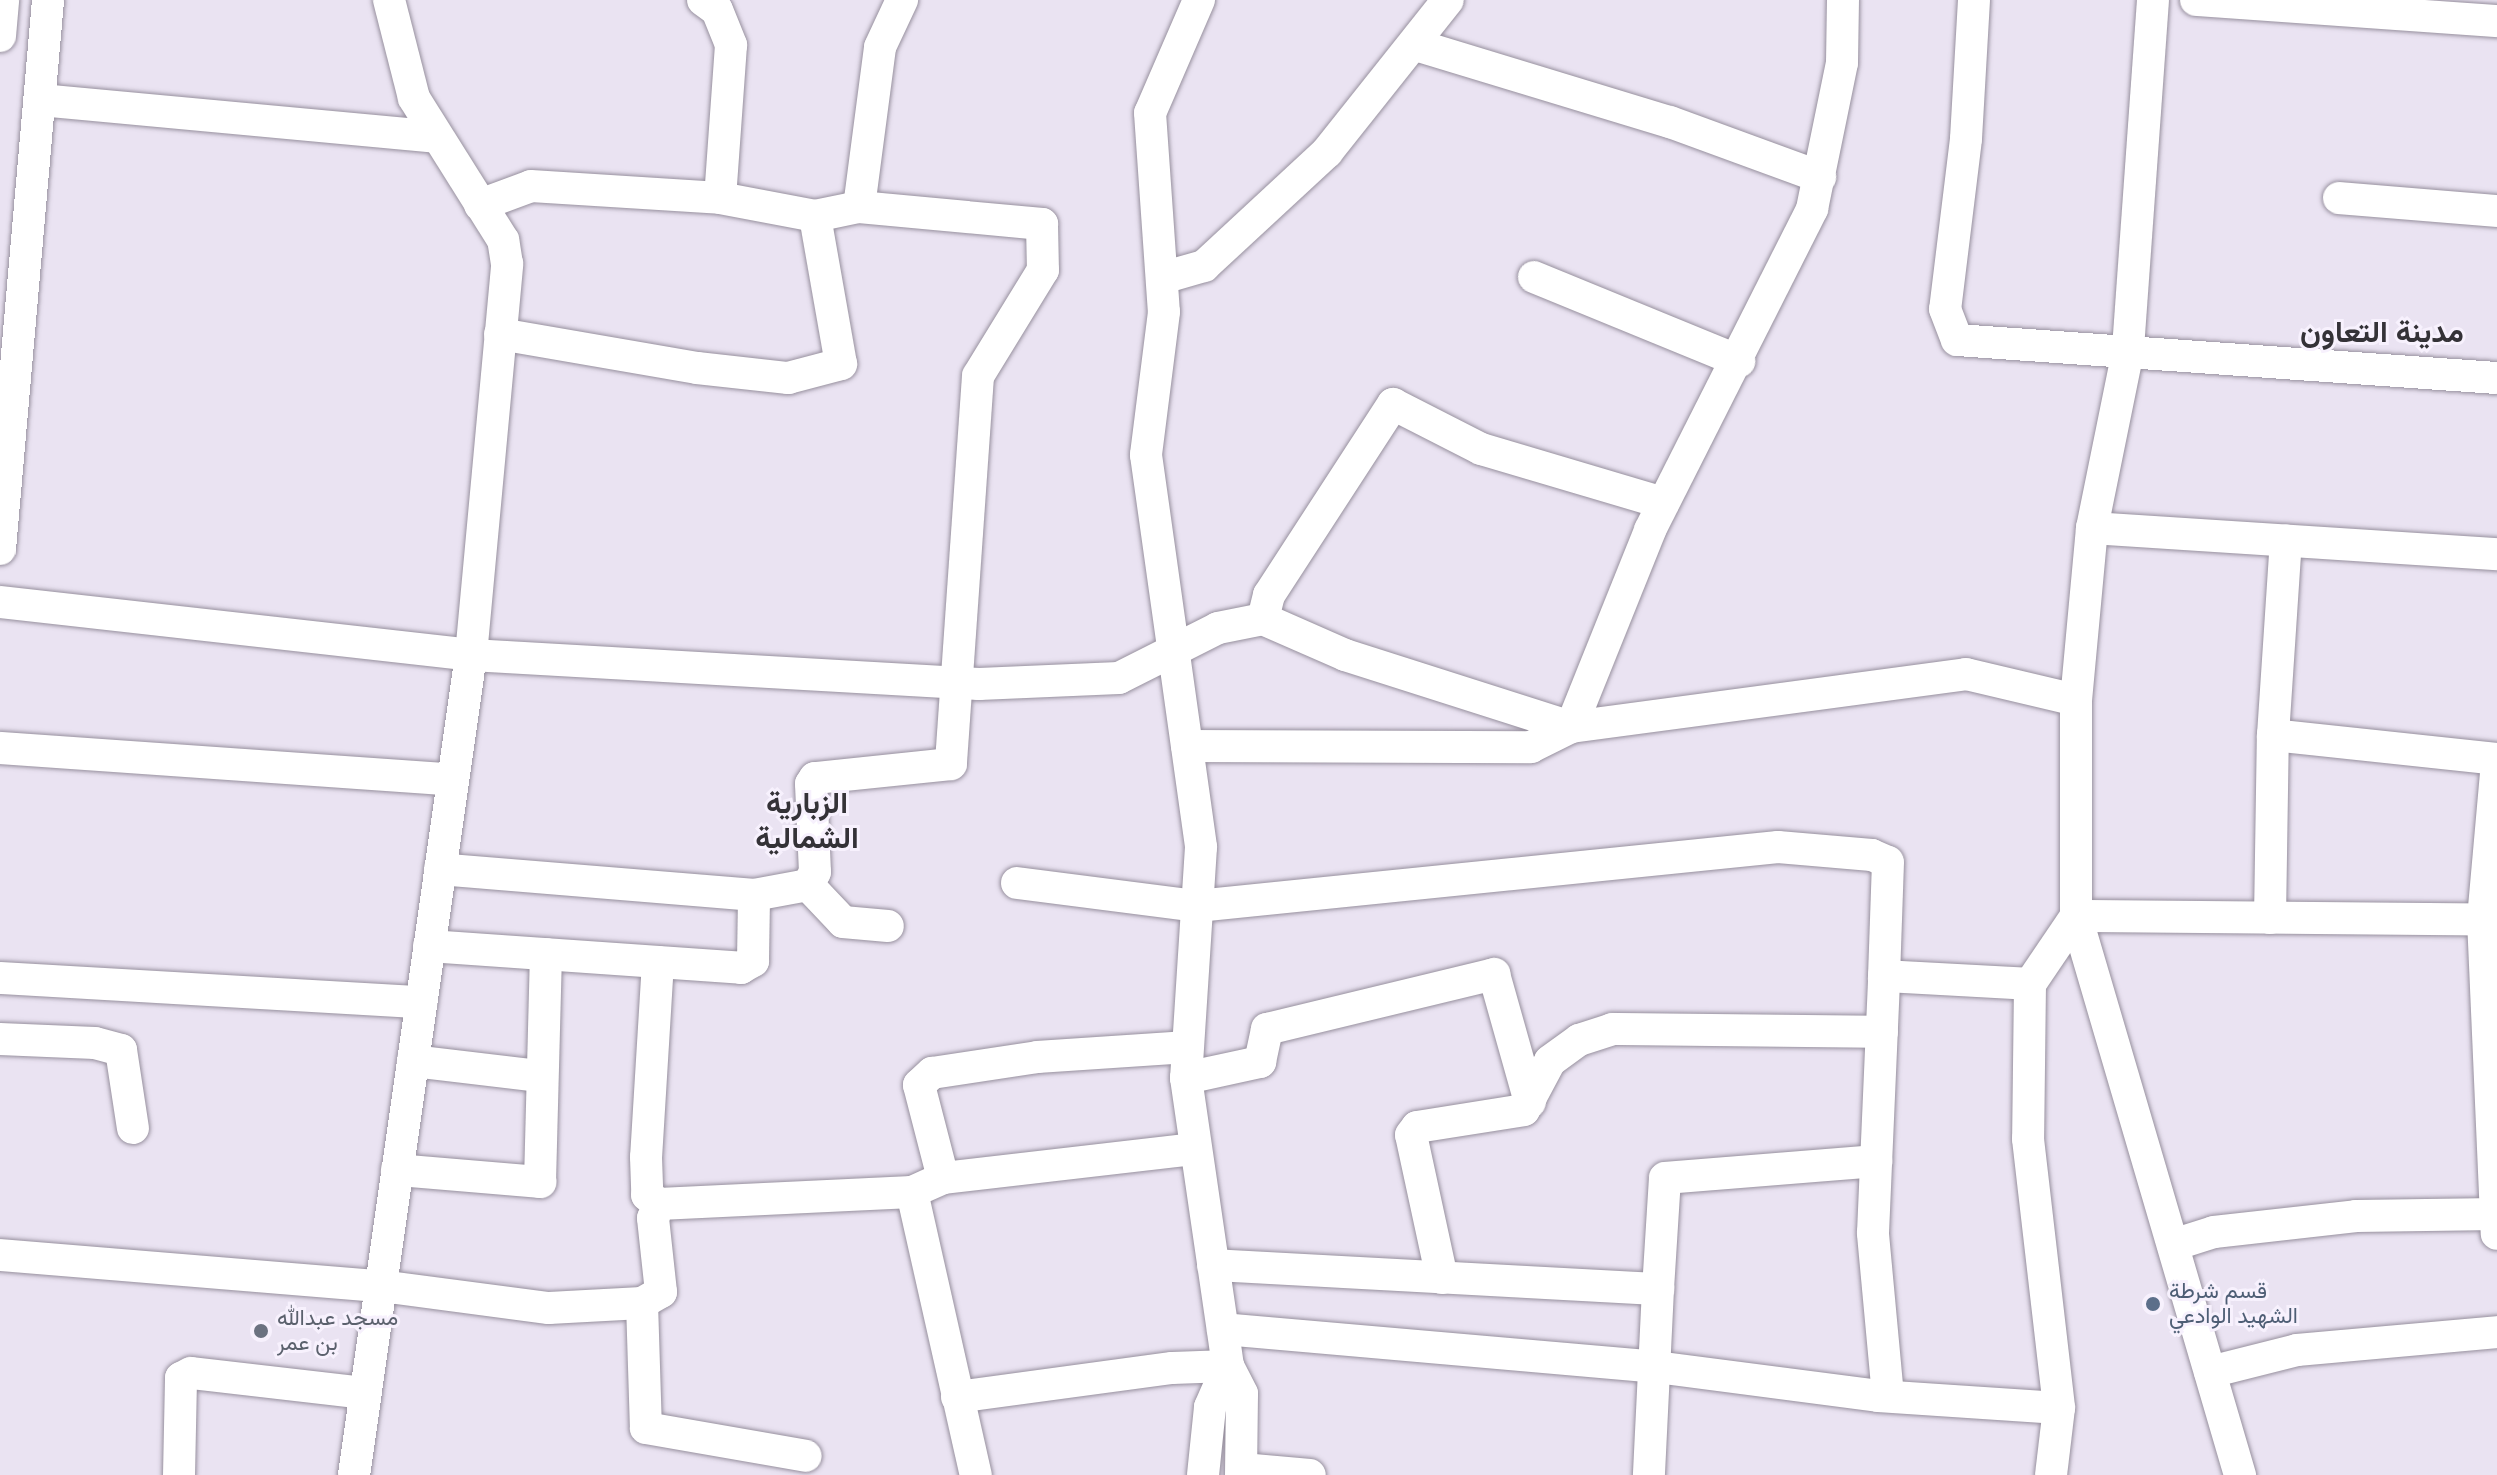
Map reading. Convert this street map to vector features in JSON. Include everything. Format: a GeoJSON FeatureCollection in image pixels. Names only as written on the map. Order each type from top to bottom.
{"type":"FeatureCollection","features":[{"type":"Feature","properties":{"kind":"street"},"geometry":{"type":"LineString","coordinates":[[0,36],[3,0]]}},
{"type":"Feature","properties":{"kind":"street"},"geometry":{"type":"LineString","coordinates":[[0,549],[48,0]]}},
{"type":"Feature","properties":{"kind":"street"},"geometry":{"type":"LineString","coordinates":[[354,1475],[471,655],[505,252],[414,98],[389,0]]}},
{"type":"Feature","properties":{"kind":"street"},"geometry":{"type":"LineString","coordinates":[[703,0],[717,10],[731,45],[720,198]]}},
{"type":"Feature","properties":{"kind":"street"},"geometry":{"type":"LineString","coordinates":[[859,207],[880,47],[902,0]]}},
{"type":"Feature","properties":{"kind":"street"},"geometry":{"type":"LineString","coordinates":[[1199,0],[1150,113],[1164,312],[1146,455],[1201,847],[1186,1062],[1194,1149],[1228,1366],[1242,1394],[1242,1472],[1310,1475]]}},
{"type":"Feature","properties":{"kind":"street"},"geometry":{"type":"LineString","coordinates":[[1162,278],[1204,266],[1327,152],[1416,45],[1448,0]]}},
{"type":"Feature","properties":{"kind":"street"},"geometry":{"type":"LineString","coordinates":[[1571,727],[1663,503],[1739,361],[1812,209],[1842,63],[1843,0]]}},
{"type":"Feature","properties":{"kind":"street"},"geometry":{"type":"LineString","coordinates":[[1974,0],[1966,139],[1945,309],[1949,327],[1957,340],[2497,378]]}},
{"type":"Feature","properties":{"kind":"street"},"geometry":{"type":"LineString","coordinates":[[2153,0],[2128,351],[2092,528],[2076,700],[2076,916],[2240,1475]]}},
{"type":"Feature","properties":{"kind":"street"},"geometry":{"type":"LineString","coordinates":[[2196,0],[2497,21]]}},
{"type":"Feature","properties":{"kind":"street"},"geometry":{"type":"LineString","coordinates":[[1416,45],[1670,122],[1820,177]]}},
{"type":"Feature","properties":{"kind":"street"},"geometry":{"type":"LineString","coordinates":[[40,100],[436,137]]}},
{"type":"Feature","properties":{"kind":"street"},"geometry":{"type":"LineString","coordinates":[[480,205],[531,186],[720,198],[815,216],[859,207],[1042,224],[1043,270],[978,376],[951,764],[815,778],[811,784],[815,872],[808,885]]}},
{"type":"Feature","properties":{"kind":"street"},"geometry":{"type":"LineString","coordinates":[[2339,198],[2497,211]]}},
{"type":"Feature","properties":{"kind":"street"},"geometry":{"type":"LineString","coordinates":[[500,334],[697,368],[788,378],[841,364],[815,216]]}},
{"type":"Feature","properties":{"kind":"street"},"geometry":{"type":"LineString","coordinates":[[1534,277],[1739,361]]}},
{"type":"Feature","properties":{"kind":"street"},"geometry":{"type":"LineString","coordinates":[[1263,619],[1269,595],[1393,404],[1481,449],[1663,503]]}},
{"type":"Feature","properties":{"kind":"street"},"geometry":{"type":"LineString","coordinates":[[2092,528],[2497,554]]}},
{"type":"Feature","properties":{"kind":"street"},"geometry":{"type":"LineString","coordinates":[[2270,918],[2273,735],[2286,540]]}},
{"type":"Feature","properties":{"kind":"street"},"geometry":{"type":"LineString","coordinates":[[0,602],[471,655],[956,682],[1119,678],[1218,628],[1263,619],[1345,655],[1571,727]]}},
{"type":"Feature","properties":{"kind":"street"},"geometry":{"type":"LineString","coordinates":[[1187,746],[1531,747],[1571,727],[1966,674],[2076,700]]}},
{"type":"Feature","properties":{"kind":"street"},"geometry":{"type":"LineString","coordinates":[[2273,735],[2497,761],[2490,919],[2497,1234]]}},
{"type":"Feature","properties":{"kind":"street"},"geometry":{"type":"LineString","coordinates":[[0,748],[453,780]]}},
{"type":"Feature","properties":{"kind":"street"},"geometry":{"type":"LineString","coordinates":[[1017,883],[1197,906],[1778,847],[1872,855],[1888,862],[1873,1233],[1888,1396]]}},
{"type":"Feature","properties":{"kind":"street"},"geometry":{"type":"LineString","coordinates":[[440,869],[754,895],[808,885]]}},
{"type":"Feature","properties":{"kind":"street"},"geometry":{"type":"LineString","coordinates":[[808,885],[843,922],[888,926]]}},
{"type":"Feature","properties":{"kind":"street"},"geometry":{"type":"LineString","coordinates":[[429,946],[741,968],[753,961],[754,895]]}},
{"type":"Feature","properties":{"kind":"street"},"geometry":{"type":"LineString","coordinates":[[2076,916],[2490,919]]}},
{"type":"Feature","properties":{"kind":"street"},"geometry":{"type":"LineString","coordinates":[[2051,1475],[2059,1408],[2028,1139],[2030,984],[2076,916]]}},
{"type":"Feature","properties":{"kind":"street"},"geometry":{"type":"LineString","coordinates":[[397,1170],[540,1182],[539,1076],[546,954]]}},
{"type":"Feature","properties":{"kind":"street"},"geometry":{"type":"LineString","coordinates":[[658,962],[646,1157],[647,1195],[659,1204],[912,1192],[943,1178],[1194,1149]]}},
{"type":"Feature","properties":{"kind":"street"},"geometry":{"type":"LineString","coordinates":[[943,1178],[919,1085],[932,1073],[1038,1057],[1260,1062],[1267,1029],[1494,974],[1530,1102]]}},
{"type":"Feature","properties":{"kind":"street"},"geometry":{"type":"LineString","coordinates":[[1884,976],[2030,984]]}},
{"type":"Feature","properties":{"kind":"street"},"geometry":{"type":"LineString","coordinates":[[0,978],[421,1002]]}},
{"type":"Feature","properties":{"kind":"street"},"geometry":{"type":"LineString","coordinates":[[1442,1278],[1411,1135],[1417,1127],[1524,1110],[1550,1061],[1579,1040],[1612,1029],[1882,1032]]}},
{"type":"Feature","properties":{"kind":"street"},"geometry":{"type":"LineString","coordinates":[[0,1039],[95,1043],[121,1050],[133,1128]]}},
{"type":"Feature","properties":{"kind":"street"},"geometry":{"type":"LineString","coordinates":[[413,1061],[539,1076]]}},
{"type":"Feature","properties":{"kind":"street"},"geometry":{"type":"LineString","coordinates":[[1649,1475],[1665,1178],[1876,1161]]}},
{"type":"Feature","properties":{"kind":"street"},"geometry":{"type":"LineString","coordinates":[[912,1192],[976,1475]]}},
{"type":"Feature","properties":{"kind":"street"},"geometry":{"type":"LineString","coordinates":[[0,1255],[381,1286],[549,1308],[642,1303],[661,1292],[653,1218],[659,1204]]}},
{"type":"Feature","properties":{"kind":"street"},"geometry":{"type":"LineString","coordinates":[[2173,1245],[2214,1232],[2356,1216],[2497,1214]]}},
{"type":"Feature","properties":{"kind":"street"},"geometry":{"type":"LineString","coordinates":[[1213,1265],[1658,1289]]}},
{"type":"Feature","properties":{"kind":"street"},"geometry":{"type":"LineString","coordinates":[[642,1303],[646,1428],[806,1456]]}},
{"type":"Feature","properties":{"kind":"street"},"geometry":{"type":"LineString","coordinates":[[1223,1329],[1656,1367],[1888,1396],[2059,1408]]}},
{"type":"Feature","properties":{"kind":"street"},"geometry":{"type":"LineString","coordinates":[[2210,1372],[2297,1350],[2497,1332]]}},
{"type":"Feature","properties":{"kind":"street"},"geometry":{"type":"LineString","coordinates":[[957,1397],[1172,1368],[1228,1366]]}},
{"type":"Feature","properties":{"kind":"street"},"geometry":{"type":"LineString","coordinates":[[1203,1475],[1210,1407],[1228,1366]]}},
{"type":"Feature","properties":{"kind":"street"},"geometry":{"type":"LineString","coordinates":[[179,1475],[181,1378],[191,1373],[365,1393]]}},
{"type":"Feature","properties":{"kind":"place","name":"قسم شرطة الشهيد الوادعي"},"geometry":{"type":"Point","coordinates":[2153,1304]}},
{"type":"Feature","properties":{"kind":"place","name":"مسجد عبدالله بن عمر"},"geometry":{"type":"Point","coordinates":[261,1331]}},
{"type":"Feature","properties":{"kind":"district","name":"مدينة التعاون"},"geometry":{"type":"Point","coordinates":[2382,333]}},
{"type":"Feature","properties":{"kind":"district","name":"الزبارية الشمالية"},"geometry":{"type":"Point","coordinates":[807,821]}}]}
